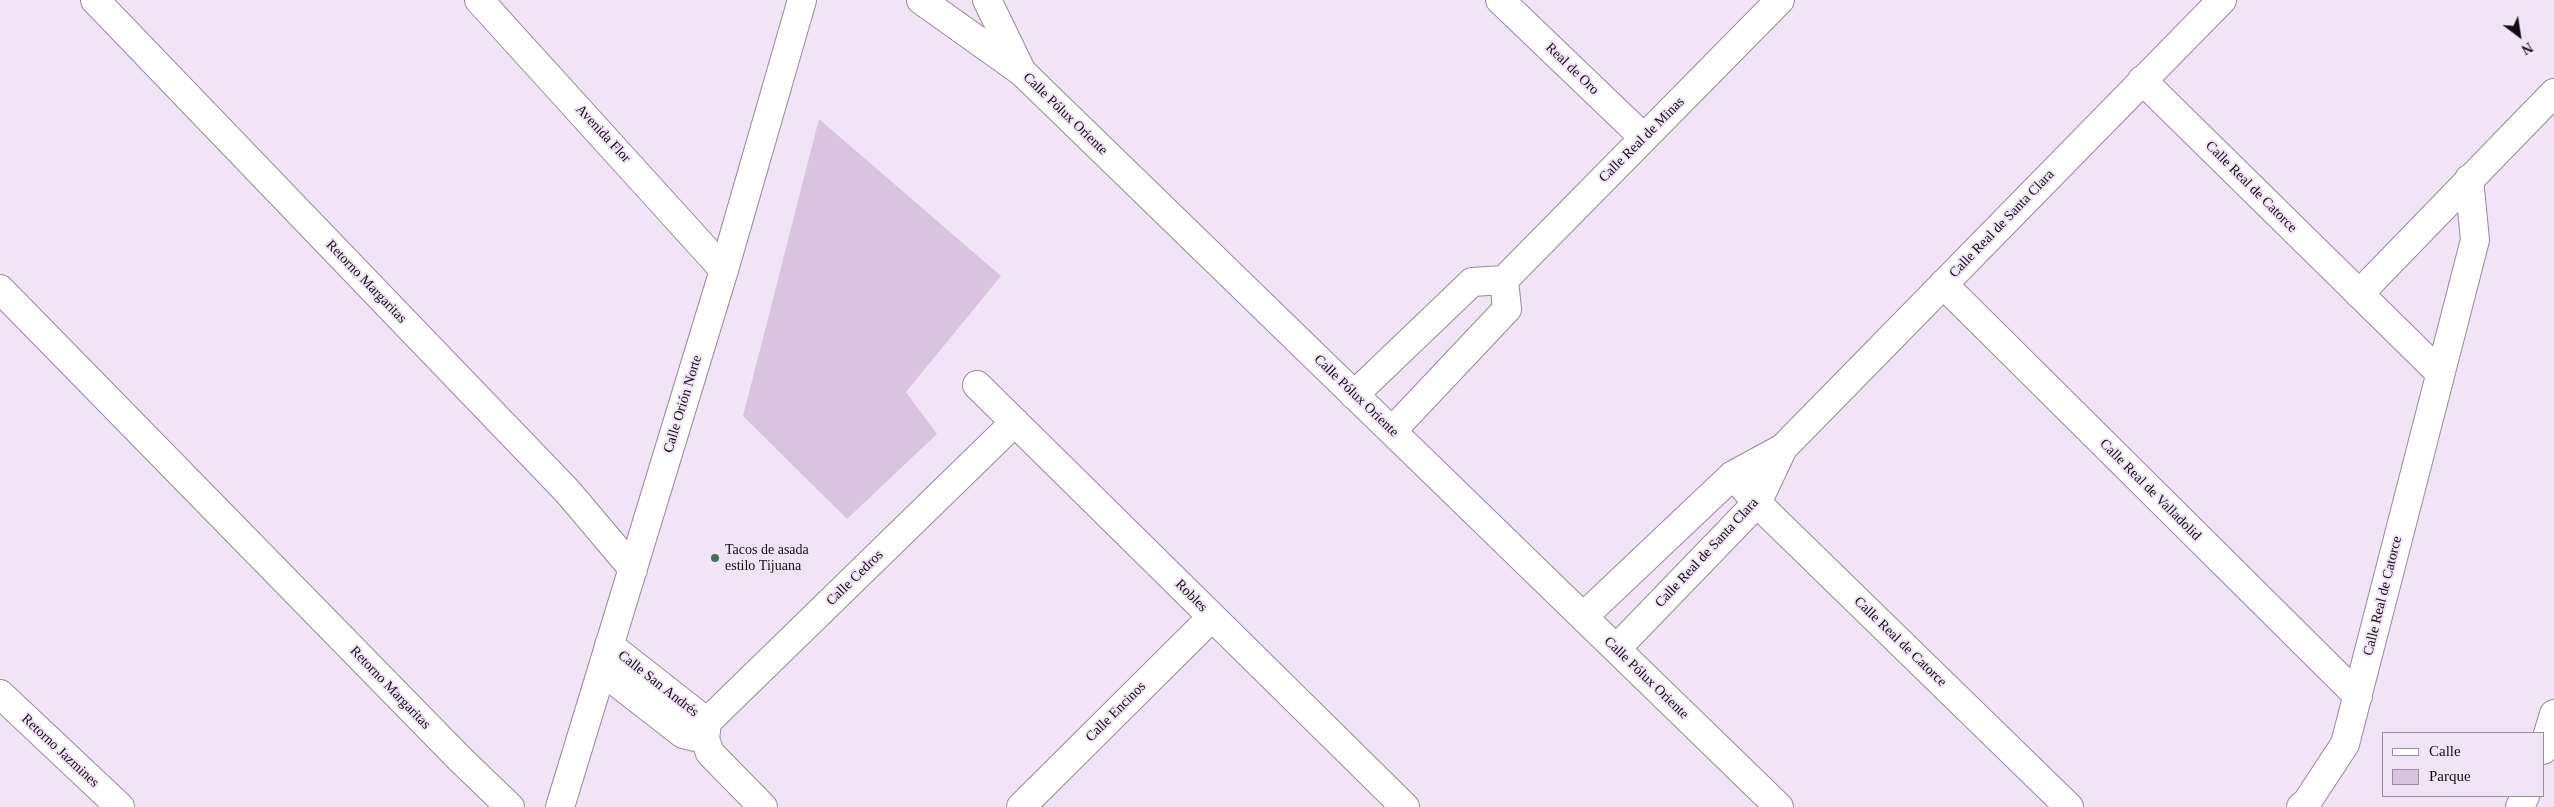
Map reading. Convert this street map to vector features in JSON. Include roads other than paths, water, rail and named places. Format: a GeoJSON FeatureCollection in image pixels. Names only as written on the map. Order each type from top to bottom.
{"type":"FeatureCollection","features":[{"type":"Feature","properties":{"kind":"street","name":"Retorno Margaritas"},"geometry":{"type":"LineString","coordinates":[[95,0],[568,492],[633,569]]}},
{"type":"Feature","properties":{"kind":"street","name":"Avenida Flor"},"geometry":{"type":"LineString","coordinates":[[479,0],[724,270]]}},
{"type":"Feature","properties":{"kind":"street","name":"Calle Orión Norte"},"geometry":{"type":"LineString","coordinates":[[560,807],[724,270],[802,0]]}},
{"type":"Feature","properties":{"kind":"street","name":"Calle Pólux Oriente"},"geometry":{"type":"LineString","coordinates":[[920,0],[1022,72],[1779,807]]}},
{"type":"Feature","properties":{"kind":"street"},"geometry":{"type":"LineString","coordinates":[[987,0],[1022,72]]}},
{"type":"Feature","properties":{"kind":"street","name":"Real de Oro"},"geometry":{"type":"LineString","coordinates":[[1500,0],[1644,138]]}},
{"type":"Feature","properties":{"kind":"street","name":"Calle Real de Minas"},"geometry":{"type":"LineString","coordinates":[[1504,280],[1780,0]]}},
{"type":"Feature","properties":{"kind":"street","name":"Calle Real de Santa Clara"},"geometry":{"type":"LineString","coordinates":[[1583,617],[1733,475],[1783,448],[2222,0]]}},
{"type":"Feature","properties":{"kind":"street","name":"Calle Real de Catorce"},"geometry":{"type":"LineString","coordinates":[[2142,80],[2440,373]]}},
{"type":"Feature","properties":{"kind":"street"},"geometry":{"type":"LineString","coordinates":[[2359,294],[2554,93]]}},
{"type":"Feature","properties":{"kind":"street","name":"Calle Real de Catorce"},"geometry":{"type":"LineString","coordinates":[[2301,807],[2307,802],[2345,744],[2358,696],[2474,240],[2469,179]]}},
{"type":"Feature","properties":{"kind":"street"},"geometry":{"type":"LineString","coordinates":[[1354,395],[1472,282],[1504,280],[1507,309],[1392,431]]}},
{"type":"Feature","properties":{"kind":"street","name":"Calle Real de Valladolid"},"geometry":{"type":"LineString","coordinates":[[1943,284],[2358,696]]}},
{"type":"Feature","properties":{"kind":"street","name":"Retorno Margaritas"},"geometry":{"type":"LineString","coordinates":[[0,289],[461,760],[510,807]]}},
{"type":"Feature","properties":{"kind":"street","name":"Robles"},"geometry":{"type":"LineString","coordinates":[[978,385],[1212,617],[1395,804]]}},
{"type":"Feature","properties":{"kind":"street","name":"Calle Cedros"},"geometry":{"type":"LineString","coordinates":[[706,730],[1015,422]]}},
{"type":"Feature","properties":{"kind":"street","name":"Calle Real de Santa Clara"},"geometry":{"type":"LineString","coordinates":[[1616,649],[1757,503],[1783,448]]}},
{"type":"Feature","properties":{"kind":"street","name":"Calle Real de Catorce"},"geometry":{"type":"LineString","coordinates":[[1733,475],[1757,503],[2069,807]]}},
{"type":"Feature","properties":{"kind":"street","name":"Calle Encinos"},"geometry":{"type":"LineString","coordinates":[[1021,807],[1212,617]]}},
{"type":"Feature","properties":{"kind":"street","name":"Calle San Andrés"},"geometry":{"type":"LineString","coordinates":[[606,658],[683,734],[706,730]]}},
{"type":"Feature","properties":{"kind":"street","name":"Retorno Jazmines"},"geometry":{"type":"LineString","coordinates":[[0,694],[120,807]]}},
{"type":"Feature","properties":{"kind":"street"},"geometry":{"type":"LineString","coordinates":[[2544,747],[2554,714]]}},
{"type":"Feature","properties":{"kind":"street"},"geometry":{"type":"LineString","coordinates":[[706,730],[710,753],[763,807]]}},
{"type":"Feature","properties":{"kind":"place","name":"Tacos de asada estilo Tijuana"},"geometry":{"type":"Point","coordinates":[715,558]}}]}
